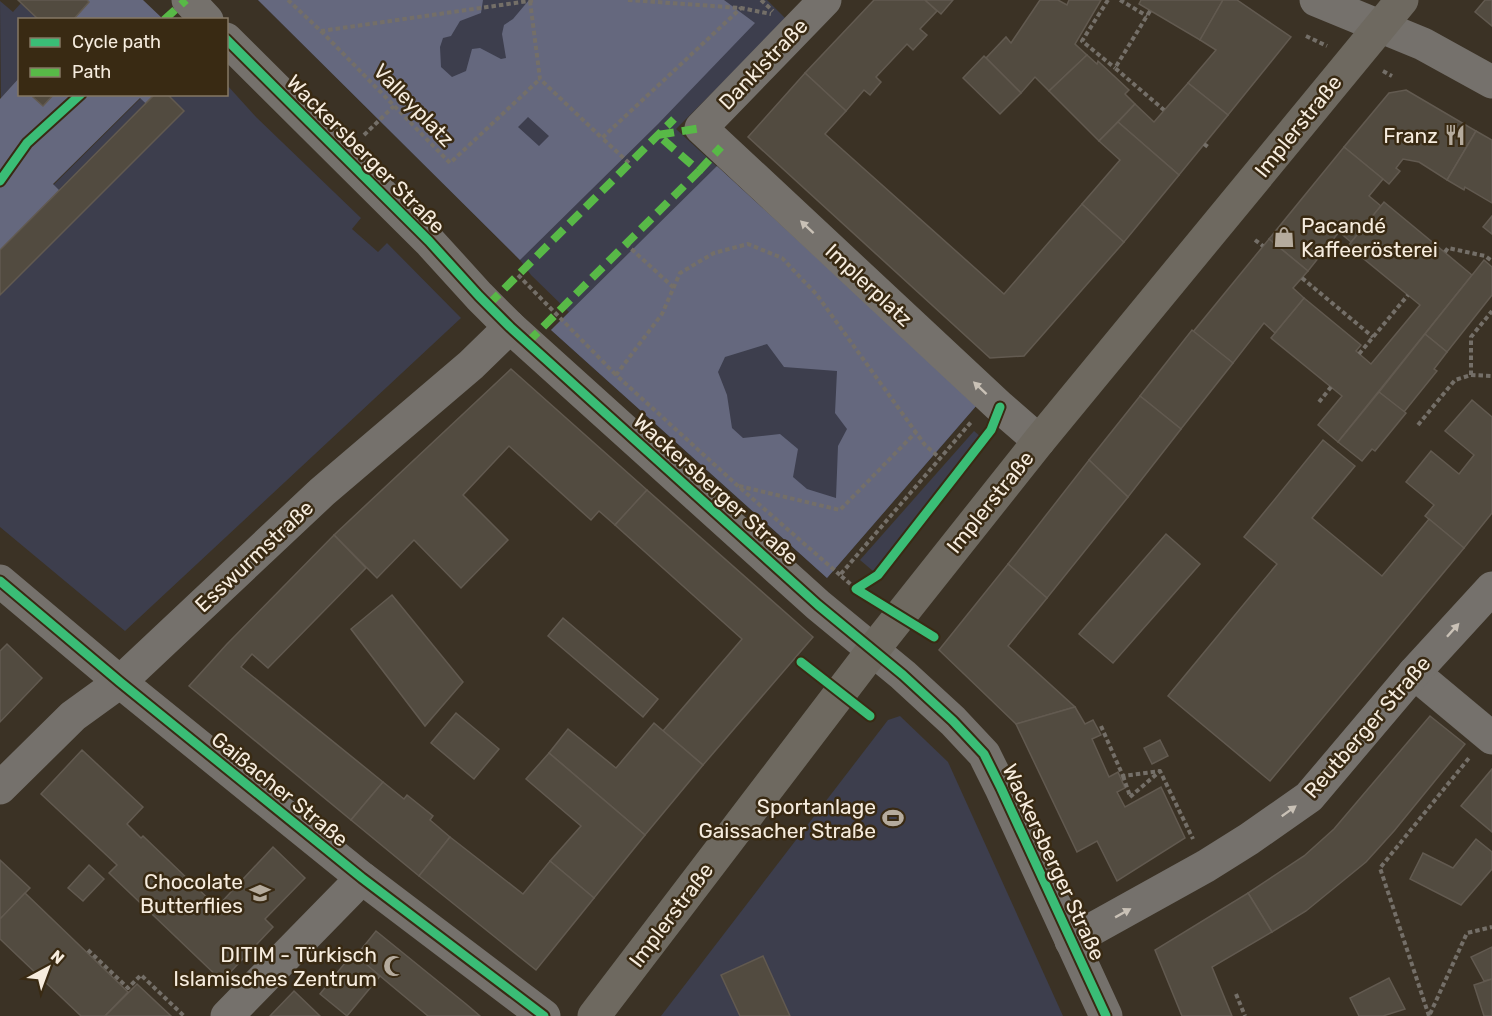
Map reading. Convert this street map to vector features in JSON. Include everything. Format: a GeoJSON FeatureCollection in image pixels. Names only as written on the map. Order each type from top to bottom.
{"type":"FeatureCollection","features":[{"type":"Feature","properties":{"kind":"main road","name":"Implerstraße"},"geometry":{"type":"LineString","coordinates":[[594,1016],[873,650],[1039,441],[1402,0]]}},
{"type":"Feature","properties":{"kind":"street"},"geometry":{"type":"LineString","coordinates":[[188,0],[205,18]]}},
{"type":"Feature","properties":{"kind":"street","name":"Danklstraße"},"geometry":{"type":"LineString","coordinates":[[701,128],[825,0]]}},
{"type":"Feature","properties":{"kind":"street"},"geometry":{"type":"LineString","coordinates":[[1316,0],[1423,44],[1492,82]]}},
{"type":"Feature","properties":{"kind":"street","name":"Wackersberger Straße"},"geometry":{"type":"LineString","coordinates":[[228,41],[429,241],[478,296],[510,327],[801,589],[953,721],[984,754],[1106,1016]]}},
{"type":"Feature","properties":{"kind":"street","name":"Implerplatz"},"geometry":{"type":"LineString","coordinates":[[701,128],[1039,441]]}},
{"type":"Feature","properties":{"kind":"street","name":"Esswurmstraße"},"geometry":{"type":"LineString","coordinates":[[0,789],[73,716],[120,682],[322,492],[471,364],[510,327]]}},
{"type":"Feature","properties":{"kind":"street","name":"Gaißacher Straße"},"geometry":{"type":"LineString","coordinates":[[0,581],[120,682],[362,878],[544,1016]]}},
{"type":"Feature","properties":{"kind":"street","name":"Reutberger Straße"},"geometry":{"type":"LineString","coordinates":[[1071,941],[1206,866],[1250,839],[1309,797],[1414,673],[1492,588]]}},
{"type":"Feature","properties":{"kind":"street"},"geometry":{"type":"LineString","coordinates":[[1414,673],[1490,736]]}},
{"type":"Feature","properties":{"kind":"street"},"geometry":{"type":"LineString","coordinates":[[227,1016],[362,878]]}},
{"type":"Feature","properties":{"kind":"path"},"geometry":{"type":"LineString","coordinates":[[321,31],[536,0]]}},
{"type":"Feature","properties":{"kind":"path"},"geometry":{"type":"LineString","coordinates":[[628,0],[741,8],[778,16],[761,0]]}},
{"type":"Feature","properties":{"kind":"path"},"geometry":{"type":"LineString","coordinates":[[1108,0],[1082,41],[1164,110]]}},
{"type":"Feature","properties":{"kind":"path"},"geometry":{"type":"LineString","coordinates":[[1115,68],[1148,13],[1120,0]]}},
{"type":"Feature","properties":{"kind":"path"},"geometry":{"type":"LineString","coordinates":[[530,1],[540,79],[629,163]]}},
{"type":"Feature","properties":{"kind":"path"},"geometry":{"type":"LineString","coordinates":[[602,138],[741,8]]}},
{"type":"Feature","properties":{"kind":"path"},"geometry":{"type":"LineString","coordinates":[[380,119],[394,106]]}},
{"type":"Feature","properties":{"kind":"path"},"geometry":{"type":"LineString","coordinates":[[1256,240],[1263,246]]}},
{"type":"Feature","properties":{"kind":"path"},"geometry":{"type":"LineString","coordinates":[[626,244],[674,288]]}},
{"type":"Feature","properties":{"kind":"path"},"geometry":{"type":"LineString","coordinates":[[616,375],[662,314],[680,273],[714,253],[748,244],[782,258],[817,295],[925,444],[940,458]]}},
{"type":"Feature","properties":{"kind":"path"},"geometry":{"type":"LineString","coordinates":[[1445,252],[1448,248],[1485,256],[1492,261]]}},
{"type":"Feature","properties":{"kind":"path"},"geometry":{"type":"LineString","coordinates":[[518,275],[616,375],[840,575],[860,587]]}},
{"type":"Feature","properties":{"kind":"path"},"geometry":{"type":"LineString","coordinates":[[1302,278],[1373,337]]}},
{"type":"Feature","properties":{"kind":"path"},"geometry":{"type":"LineString","coordinates":[[1359,354],[1408,295]]}},
{"type":"Feature","properties":{"kind":"path"},"geometry":{"type":"LineString","coordinates":[[1472,375],[1471,337],[1492,311]]}},
{"type":"Feature","properties":{"kind":"path"},"geometry":{"type":"LineString","coordinates":[[1418,425],[1455,380],[1472,375],[1492,376]]}},
{"type":"Feature","properties":{"kind":"path"},"geometry":{"type":"LineString","coordinates":[[1319,402],[1331,387]]}},
{"type":"Feature","properties":{"kind":"path"},"geometry":{"type":"LineString","coordinates":[[840,575],[975,418],[1000,407]]}},
{"type":"Feature","properties":{"kind":"path"},"geometry":{"type":"LineString","coordinates":[[738,486],[840,510],[916,432]]}},
{"type":"Feature","properties":{"kind":"path"},"geometry":{"type":"LineString","coordinates":[[1101,726],[1131,797],[1160,771]]}},
{"type":"Feature","properties":{"kind":"path"},"geometry":{"type":"LineString","coordinates":[[1430,1015],[1380,868],[1490,736]]}},
{"type":"Feature","properties":{"kind":"path"},"geometry":{"type":"LineString","coordinates":[[1160,771],[1206,866]]}},
{"type":"Feature","properties":{"kind":"path"},"geometry":{"type":"LineString","coordinates":[[1123,776],[1160,771]]}},
{"type":"Feature","properties":{"kind":"path"},"geometry":{"type":"LineString","coordinates":[[1430,1015],[1467,933],[1492,927]]}},
{"type":"Feature","properties":{"kind":"path"},"geometry":{"type":"LineString","coordinates":[[88,950],[128,988],[141,975],[184,1016]]}},
{"type":"Feature","properties":{"kind":"path"},"geometry":{"type":"LineString","coordinates":[[1236,994],[1245,1016]]}},
{"type":"Feature","properties":{"kind":"shaded area"},"geometry":{"type":"Polygon","coordinates":[[[87,0],[143,0],[162,18],[75,18],[89,2],[87,0]]]}},
{"type":"Feature","properties":{"kind":"shaded area"},"geometry":{"type":"Polygon","coordinates":[[[258,0],[767,0],[786,19],[676,129],[977,405],[827,578],[551,330],[569,312],[531,275],[520,260],[258,0]]]}},
{"type":"Feature","properties":{"kind":"shaded area"},"geometry":{"type":"Polygon","coordinates":[[[258,0],[483,0],[481,13],[460,21],[451,36],[443,38],[440,47],[441,67],[452,77],[466,71],[472,49],[480,48],[501,59],[506,58],[502,34],[504,25],[513,19],[529,0],[724,0],[755,23],[658,124],[520,260],[258,0]],[[528,117],[518,127],[539,146],[549,136],[528,117]]]}},
{"type":"Feature","properties":{"kind":"shaded area"},"geometry":{"type":"Polygon","coordinates":[[[0,1],[13,12],[21,3],[38,18],[18,18],[18,79],[1,98],[0,1]]]}},
{"type":"Feature","properties":{"kind":"shaded area"},"geometry":{"type":"Polygon","coordinates":[[[18,79],[18,96],[171,96],[168,108],[157,114],[140,98],[53,184],[65,196],[0,279],[0,99],[18,79]]]}},
{"type":"Feature","properties":{"kind":"shaded area"},"geometry":{"type":"Polygon","coordinates":[[[228,86],[256,117],[361,218],[352,229],[378,252],[387,243],[461,318],[125,631],[0,527],[0,238],[143,96],[228,96],[228,86]]]}},
{"type":"Feature","properties":{"kind":"shaded area"},"geometry":{"type":"Polygon","coordinates":[[[717,166],[977,405],[827,578],[551,330],[717,166]],[[767,344],[725,357],[718,372],[727,395],[732,428],[743,438],[780,434],[798,449],[793,477],[807,489],[836,498],[838,446],[847,429],[835,413],[837,371],[784,367],[767,344]]]}},
{"type":"Feature","properties":{"kind":"shaded area"},"geometry":{"type":"Polygon","coordinates":[[[974,431],[981,437],[873,571],[860,560],[974,431]]]}},
{"type":"Feature","properties":{"kind":"shaded area","name":"Sportanlage Gaissacher Straße"},"geometry":{"type":"Polygon","coordinates":[[[900,716],[948,762],[1063,1016],[661,1016],[888,720],[900,716]]]}},
{"type":"Feature","properties":{"kind":"building"},"geometry":{"type":"Polygon","coordinates":[[[18,0],[87,0],[89,2],[75,18],[37,18],[18,0]]]}},
{"type":"Feature","properties":{"kind":"building"},"geometry":{"type":"Polygon","coordinates":[[[874,0],[925,0],[937,11],[920,29],[927,35],[913,50],[907,44],[876,77],[881,82],[870,95],[864,90],[846,111],[805,73],[874,0]]]}},
{"type":"Feature","properties":{"kind":"building"},"geometry":{"type":"Polygon","coordinates":[[[925,0],[953,0],[941,14],[925,0]]]}},
{"type":"Feature","properties":{"kind":"building"},"geometry":{"type":"Polygon","coordinates":[[[1040,0],[1058,0],[1067,5],[1069,0],[1101,0],[1075,44],[1087,55],[1049,91],[1035,77],[1021,93],[986,58],[1006,37],[1011,43],[1040,0]]]}},
{"type":"Feature","properties":{"kind":"building"},"geometry":{"type":"Polygon","coordinates":[[[1141,0],[1223,0],[1200,40],[1139,4],[1141,0]]]}},
{"type":"Feature","properties":{"kind":"building"},"geometry":{"type":"Polygon","coordinates":[[[1223,0],[1237,0],[1291,37],[1228,115],[1188,83],[1216,50],[1200,40],[1223,0]]]}},
{"type":"Feature","properties":{"kind":"building"},"geometry":{"type":"Polygon","coordinates":[[[1485,0],[1492,0],[1492,26],[1475,12],[1485,0]]]}},
{"type":"Feature","properties":{"kind":"building"},"geometry":{"type":"Polygon","coordinates":[[[1087,55],[1097,64],[1098,61],[1129,90],[1125,94],[1135,104],[1099,141],[1049,91],[1087,55]]]}},
{"type":"Feature","properties":{"kind":"building"},"geometry":{"type":"Polygon","coordinates":[[[984,56],[1021,93],[1000,114],[963,78],[984,56]]]}},
{"type":"Feature","properties":{"kind":"building"},"geometry":{"type":"Polygon","coordinates":[[[805,73],[846,111],[825,134],[1004,294],[1082,204],[1124,242],[1024,356],[990,358],[748,137],[805,73]]]}},
{"type":"Feature","properties":{"kind":"building"},"geometry":{"type":"Polygon","coordinates":[[[1188,83],[1228,115],[1179,175],[1118,122],[1135,104],[1154,122],[1188,83]]]}},
{"type":"Feature","properties":{"kind":"building"},"geometry":{"type":"Polygon","coordinates":[[[1406,90],[1476,131],[1447,180],[1419,162],[1403,159],[1396,168],[1400,171],[1389,184],[1344,147],[1389,93],[1406,90]]]}},
{"type":"Feature","properties":{"kind":"building"},"geometry":{"type":"Polygon","coordinates":[[[34,96],[52,96],[43,106],[34,96]]]}},
{"type":"Feature","properties":{"kind":"building"},"geometry":{"type":"Polygon","coordinates":[[[153,96],[169,96],[184,111],[0,295],[0,250],[153,96]]]}},
{"type":"Feature","properties":{"kind":"building"},"geometry":{"type":"Polygon","coordinates":[[[1118,122],[1179,175],[1124,242],[1082,204],[1120,160],[1099,141],[1118,122]]]}},
{"type":"Feature","properties":{"kind":"building"},"geometry":{"type":"Polygon","coordinates":[[[1476,131],[1492,140],[1492,203],[1465,187],[1464,190],[1447,180],[1476,131]]]}},
{"type":"Feature","properties":{"kind":"building"},"geometry":{"type":"Polygon","coordinates":[[[1344,147],[1383,179],[1369,196],[1381,206],[1351,242],[1339,232],[1308,271],[1269,239],[1344,147]]]}},
{"type":"Feature","properties":{"kind":"building"},"geometry":{"type":"Polygon","coordinates":[[[1384,202],[1472,275],[1338,442],[1318,425],[1342,396],[1271,338],[1304,298],[1361,345],[1356,351],[1371,364],[1420,305],[1348,246],[1384,202]]]}},
{"type":"Feature","properties":{"kind":"building"},"geometry":{"type":"Polygon","coordinates":[[[1492,216],[1492,234],[1483,227],[1492,216]]]}},
{"type":"Feature","properties":{"kind":"building"},"geometry":{"type":"Polygon","coordinates":[[[1269,239],[1308,271],[1293,288],[1304,298],[1275,333],[1264,323],[1233,363],[1193,332],[1269,239]]]}},
{"type":"Feature","properties":{"kind":"building"},"geometry":{"type":"Polygon","coordinates":[[[1484,260],[1492,267],[1492,295],[1447,352],[1425,334],[1484,260]]]}},
{"type":"Feature","properties":{"kind":"building"},"geometry":{"type":"Polygon","coordinates":[[[1192,330],[1233,363],[1181,429],[1140,396],[1192,330]]]}},
{"type":"Feature","properties":{"kind":"building"},"geometry":{"type":"Polygon","coordinates":[[[1425,334],[1447,352],[1434,369],[1437,371],[1404,412],[1379,392],[1425,334]]]}},
{"type":"Feature","properties":{"kind":"building"},"geometry":{"type":"Polygon","coordinates":[[[511,369],[647,490],[615,525],[599,511],[591,520],[509,446],[463,495],[508,540],[461,588],[414,540],[377,578],[334,535],[511,369]]]}},
{"type":"Feature","properties":{"kind":"building"},"geometry":{"type":"Polygon","coordinates":[[[1379,392],[1406,413],[1375,451],[1372,449],[1362,461],[1338,442],[1379,392]]]}},
{"type":"Feature","properties":{"kind":"building"},"geometry":{"type":"Polygon","coordinates":[[[1140,396],[1181,429],[1128,497],[1089,460],[1140,396]]]}},
{"type":"Feature","properties":{"kind":"building"},"geometry":{"type":"Polygon","coordinates":[[[1472,400],[1492,417],[1492,513],[1464,548],[1425,516],[1434,505],[1406,482],[1431,451],[1459,474],[1474,455],[1445,431],[1472,400]]]}},
{"type":"Feature","properties":{"kind":"building"},"geometry":{"type":"Polygon","coordinates":[[[1323,440],[1355,466],[1312,518],[1382,576],[1429,519],[1464,548],[1270,781],[1168,696],[1277,564],[1244,537],[1323,440]]]}},
{"type":"Feature","properties":{"kind":"building"},"geometry":{"type":"Polygon","coordinates":[[[1089,460],[1128,497],[1047,598],[1008,564],[1089,460]]]}},
{"type":"Feature","properties":{"kind":"building"},"geometry":{"type":"Polygon","coordinates":[[[647,490],[813,637],[703,765],[663,731],[742,639],[615,525],[647,490]]]}},
{"type":"Feature","properties":{"kind":"building"},"geometry":{"type":"Polygon","coordinates":[[[1166,534],[1200,564],[1113,663],[1079,634],[1166,534]]]}},
{"type":"Feature","properties":{"kind":"building"},"geometry":{"type":"Polygon","coordinates":[[[334,535],[366,568],[268,668],[252,654],[241,667],[383,782],[351,820],[189,686],[334,535]]]}},
{"type":"Feature","properties":{"kind":"building"},"geometry":{"type":"Polygon","coordinates":[[[1008,564],[1047,598],[1008,646],[1075,707],[1016,724],[939,650],[1008,564]]]}},
{"type":"Feature","properties":{"kind":"building"},"geometry":{"type":"Polygon","coordinates":[[[392,595],[463,682],[425,726],[351,629],[392,595]]]}},
{"type":"Feature","properties":{"kind":"building"},"geometry":{"type":"Polygon","coordinates":[[[563,618],[658,699],[643,717],[548,636],[563,618]]]}},
{"type":"Feature","properties":{"kind":"building"},"geometry":{"type":"Polygon","coordinates":[[[7,644],[42,678],[0,722],[0,651],[7,644]]]}},
{"type":"Feature","properties":{"kind":"building"},"geometry":{"type":"Polygon","coordinates":[[[1075,707],[1085,724],[1093,720],[1101,735],[1092,739],[1109,777],[1118,772],[1125,788],[1117,792],[1125,807],[1161,787],[1185,838],[1117,881],[1097,841],[1077,852],[1016,724],[1075,707]]]}},
{"type":"Feature","properties":{"kind":"building"},"geometry":{"type":"Polygon","coordinates":[[[456,713],[499,749],[474,779],[431,743],[456,713]]]}},
{"type":"Feature","properties":{"kind":"building"},"geometry":{"type":"Polygon","coordinates":[[[1430,716],[1465,744],[1366,862],[1306,911],[1272,932],[1248,893],[1304,856],[1334,829],[1430,716]]]}},
{"type":"Feature","properties":{"kind":"building"},"geometry":{"type":"Polygon","coordinates":[[[654,723],[703,765],[645,835],[549,753],[568,729],[616,768],[654,723]]]}},
{"type":"Feature","properties":{"kind":"building"},"geometry":{"type":"Polygon","coordinates":[[[1160,740],[1168,756],[1152,764],[1144,748],[1160,740]]]}},
{"type":"Feature","properties":{"kind":"building"},"geometry":{"type":"Polygon","coordinates":[[[82,750],[143,807],[127,824],[141,838],[143,836],[217,907],[273,847],[305,878],[265,919],[273,927],[222,981],[109,873],[117,865],[41,794],[82,750]]]}},
{"type":"Feature","properties":{"kind":"building"},"geometry":{"type":"Polygon","coordinates":[[[549,753],[645,835],[594,898],[550,861],[581,826],[526,779],[549,753]]]}},
{"type":"Feature","properties":{"kind":"building"},"geometry":{"type":"Polygon","coordinates":[[[1492,769],[1492,832],[1461,806],[1492,769]]]}},
{"type":"Feature","properties":{"kind":"building"},"geometry":{"type":"Polygon","coordinates":[[[383,782],[404,799],[407,795],[433,816],[430,820],[450,837],[419,876],[351,820],[383,782]]]}},
{"type":"Feature","properties":{"kind":"building"},"geometry":{"type":"Polygon","coordinates":[[[450,837],[523,894],[550,861],[594,898],[536,970],[419,876],[450,837]]]}},
{"type":"Feature","properties":{"kind":"building"},"geometry":{"type":"Polygon","coordinates":[[[1476,839],[1492,852],[1492,869],[1461,905],[1410,879],[1423,853],[1453,868],[1476,839]]]}},
{"type":"Feature","properties":{"kind":"building"},"geometry":{"type":"Polygon","coordinates":[[[0,860],[30,888],[0,919],[0,860]]]}},
{"type":"Feature","properties":{"kind":"building"},"geometry":{"type":"Polygon","coordinates":[[[89,865],[104,879],[83,901],[68,888],[89,865]]]}},
{"type":"Feature","properties":{"kind":"building"},"geometry":{"type":"Polygon","coordinates":[[[25,893],[128,992],[105,1016],[81,1016],[0,939],[0,919],[25,893]]]}},
{"type":"Feature","properties":{"kind":"building"},"geometry":{"type":"Polygon","coordinates":[[[1248,893],[1272,932],[1212,967],[1232,1016],[1182,1016],[1155,950],[1248,893]]]}},
{"type":"Feature","properties":{"kind":"building","name":"DITIM - Türkisch Islamisches Zentrum"},"geometry":{"type":"Polygon","coordinates":[[[376,931],[480,1016],[428,1016],[356,956],[376,931]]]}},
{"type":"Feature","properties":{"kind":"building"},"geometry":{"type":"Polygon","coordinates":[[[1492,947],[1492,979],[1484,981],[1471,957],[1492,947]]]}},
{"type":"Feature","properties":{"kind":"building"},"geometry":{"type":"Polygon","coordinates":[[[353,953],[380,976],[347,1016],[320,994],[353,953]]]}},
{"type":"Feature","properties":{"kind":"building"},"geometry":{"type":"Polygon","coordinates":[[[763,956],[790,1016],[740,1016],[721,975],[763,956]]]}},
{"type":"Feature","properties":{"kind":"building"},"geometry":{"type":"Polygon","coordinates":[[[1389,978],[1405,1009],[1383,1016],[1359,1016],[1350,998],[1389,978]]]}},
{"type":"Feature","properties":{"kind":"building"},"geometry":{"type":"Polygon","coordinates":[[[1492,979],[1492,1016],[1484,1016],[1474,985],[1492,979]]]}},
{"type":"Feature","properties":{"kind":"building"},"geometry":{"type":"Polygon","coordinates":[[[137,984],[171,1016],[105,1016],[137,984]]]}},
{"type":"Feature","properties":{"kind":"building"},"geometry":{"type":"Polygon","coordinates":[[[294,991],[320,1016],[270,1016],[294,991]]]}},
{"type":"Feature","properties":{"kind":"marked path"},"geometry":{"type":"LineString","coordinates":[[166,18],[186,0]]}},
{"type":"Feature","properties":{"kind":"marked path"},"geometry":{"type":"LineString","coordinates":[[488,305],[674,119]]}},
{"type":"Feature","properties":{"kind":"marked path"},"geometry":{"type":"LineString","coordinates":[[527,343],[699,171],[658,135],[701,128]]}},
{"type":"Feature","properties":{"kind":"marked path"},"geometry":{"type":"LineString","coordinates":[[699,171],[721,147]]}},
{"type":"Feature","properties":{"kind":"cycle path"},"geometry":{"type":"LineString","coordinates":[[228,41],[429,241],[510,327],[818,605],[903,675],[953,721],[984,754],[1106,1016]]}},
{"type":"Feature","properties":{"kind":"cycle path"},"geometry":{"type":"LineString","coordinates":[[0,181],[27,143],[79,96]]}},
{"type":"Feature","properties":{"kind":"cycle path"},"geometry":{"type":"LineString","coordinates":[[934,637],[856,589],[878,575],[991,430],[1000,407]]}},
{"type":"Feature","properties":{"kind":"cycle path"},"geometry":{"type":"LineString","coordinates":[[0,581],[120,682],[362,878],[544,1016]]}},
{"type":"Feature","properties":{"kind":"cycle path"},"geometry":{"type":"LineString","coordinates":[[801,662],[870,716]]}},
{"type":"Feature","properties":{"kind":"place","name":"Franz"},"geometry":{"type":"Point","coordinates":[1455,135]}},
{"type":"Feature","properties":{"kind":"place","name":"Pacandé Kaffeerösterei"},"geometry":{"type":"Point","coordinates":[1284,237]}},
{"type":"Feature","properties":{"kind":"place","name":"Sportanlage Gaissacher Straße"},"geometry":{"type":"Point","coordinates":[893,818]}},
{"type":"Feature","properties":{"kind":"place","name":"Chocolate Butterflies"},"geometry":{"type":"Point","coordinates":[260,893]}},
{"type":"Feature","properties":{"kind":"place","name":"DITIM - Türkisch Islamisches Zentrum"},"geometry":{"type":"Point","coordinates":[394,966]}}]}
